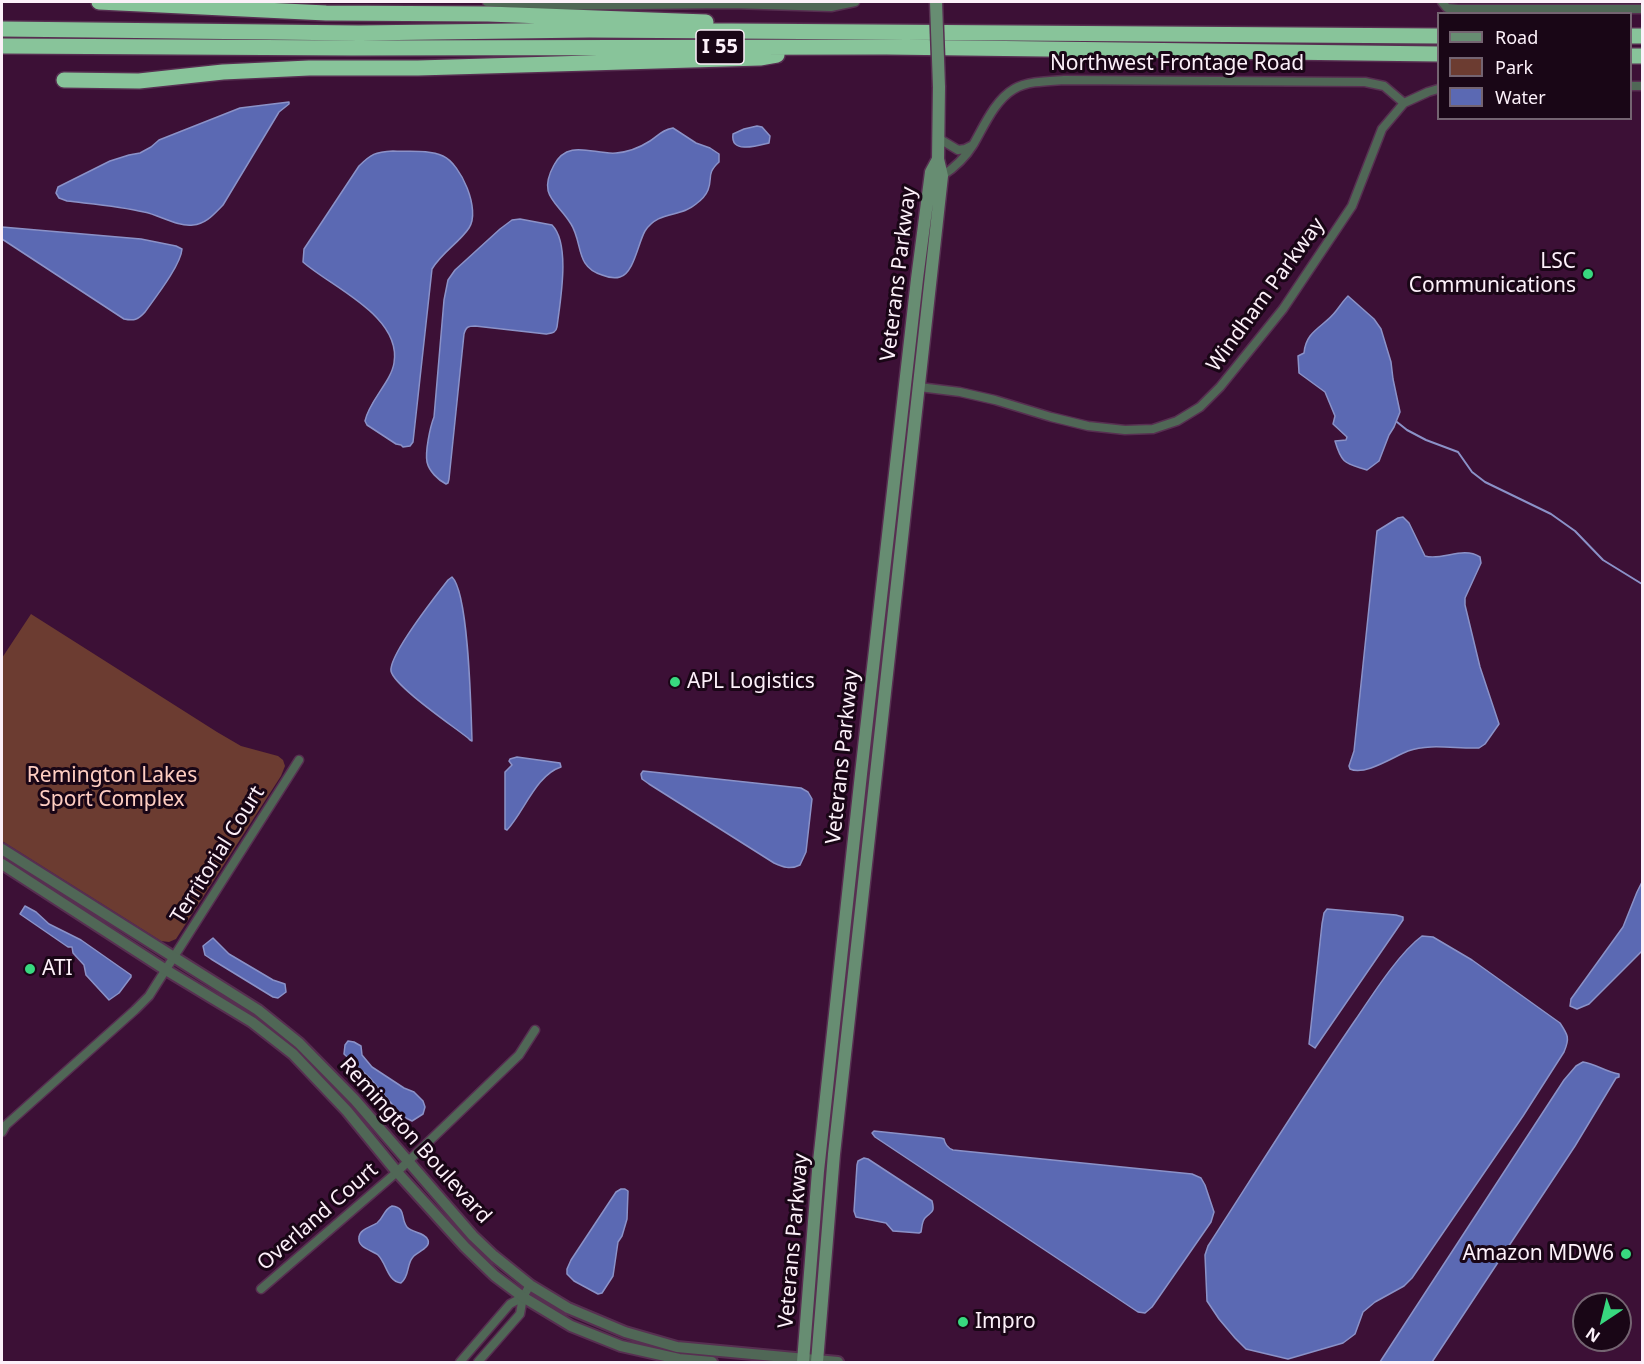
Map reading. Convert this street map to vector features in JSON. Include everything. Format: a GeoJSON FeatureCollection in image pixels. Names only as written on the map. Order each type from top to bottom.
{"type":"FeatureCollection","features":[{"type":"Feature","properties":{"kind":"highway"},"geometry":{"type":"LineString","coordinates":[[99,2],[326,13],[488,14],[681,20],[834,31]]}},
{"type":"Feature","properties":{"kind":"highway","name":"I 55"},"geometry":{"type":"LineString","coordinates":[[2,29],[359,33],[589,30],[1437,36]]}},
{"type":"Feature","properties":{"kind":"highway","name":"I 55"},"geometry":{"type":"LineString","coordinates":[[2,46],[836,47],[1437,54]]}},
{"type":"Feature","properties":{"kind":"highway"},"geometry":{"type":"LineString","coordinates":[[64,80],[139,81],[223,72],[561,65],[760,58],[836,47]]}},
{"type":"Feature","properties":{"kind":"main road","name":"Veterans Parkway"},"geometry":{"type":"LineString","coordinates":[[817,1361],[834,1154],[942,176],[938,159],[939,87],[936,2]]}},
{"type":"Feature","properties":{"kind":"main road","name":"Veterans Parkway"},"geometry":{"type":"LineString","coordinates":[[803,1361],[818,1171],[861,774],[918,268],[931,172],[938,159]]}},
{"type":"Feature","properties":{"kind":"street"},"geometry":{"type":"LineString","coordinates":[[487,2],[544,6],[731,4],[831,7],[855,2]]}},
{"type":"Feature","properties":{"kind":"street"},"geometry":{"type":"LineString","coordinates":[[1443,2],[1447,8],[1458,9],[1642,9]]}},
{"type":"Feature","properties":{"kind":"street","name":"Northwest Frontage Road"},"geometry":{"type":"LineString","coordinates":[[942,176],[968,154],[985,122],[1000,101],[1015,88],[1038,81],[1365,82],[1384,86],[1404,103]]}},
{"type":"Feature","properties":{"kind":"street","name":"Windham Parkway"},"geometry":{"type":"LineString","coordinates":[[919,387],[960,392],[995,400],[1088,426],[1125,430],[1153,429],[1177,421],[1200,407],[1220,387],[1283,309],[1352,206],[1382,129],[1404,103],[1437,89]]}},
{"type":"Feature","properties":{"kind":"street"},"geometry":{"type":"LineString","coordinates":[[938,138],[958,150],[973,145]]}},
{"type":"Feature","properties":{"kind":"street","name":"Territorial Court"},"geometry":{"type":"LineString","coordinates":[[2,1132],[6,1125],[149,996],[299,760]]}},
{"type":"Feature","properties":{"kind":"street","name":"Remington Boulevard"},"geometry":{"type":"LineString","coordinates":[[2,849],[258,1010],[299,1043],[355,1100],[473,1236],[530,1285],[568,1308],[625,1332],[677,1347],[803,1361],[838,1362]]}},
{"type":"Feature","properties":{"kind":"street","name":"Remington Boulevard"},"geometry":{"type":"LineString","coordinates":[[2,864],[166,970],[252,1022],[293,1054],[479,1261],[523,1297],[571,1326],[621,1346],[679,1359],[712,1362]]}},
{"type":"Feature","properties":{"kind":"street","name":"Overland Court"},"geometry":{"type":"LineString","coordinates":[[261,1288],[397,1172],[519,1055],[535,1030]]}},
{"type":"Feature","properties":{"kind":"street"},"geometry":{"type":"LineString","coordinates":[[478,1362],[520,1314],[523,1297],[530,1285]]}},
{"type":"Feature","properties":{"kind":"street"},"geometry":{"type":"LineString","coordinates":[[460,1362],[510,1304],[523,1297]]}},
{"type":"Feature","properties":{"kind":"green space","name":"Remington Lakes Sport Complex"},"geometry":{"type":"Polygon","coordinates":[[[31,614],[241,746],[278,756],[283,760],[285,766],[281,776],[176,939],[169,942],[161,941],[2,841],[2,658],[31,614]]]}},
{"type":"Feature","properties":{"kind":"water"},"geometry":{"type":"Polygon","coordinates":[[[289,102],[279,112],[223,205],[202,223],[187,225],[135,210],[67,201],[59,198],[56,193],[58,187],[110,161],[140,153],[159,140],[240,108],[289,102]]]}},
{"type":"Feature","properties":{"kind":"water"},"geometry":{"type":"Polygon","coordinates":[[[757,126],[762,127],[770,136],[769,143],[745,147],[736,144],[733,140],[733,134],[757,126]]]}},
{"type":"Feature","properties":{"kind":"water"},"geometry":{"type":"Polygon","coordinates":[[[673,128],[719,154],[719,162],[711,173],[707,192],[690,208],[663,217],[651,224],[645,231],[632,264],[625,274],[613,278],[593,271],[583,260],[575,231],[548,191],[549,175],[554,165],[566,152],[574,150],[608,153],[630,151],[663,131],[673,128]]]}},
{"type":"Feature","properties":{"kind":"water"},"geometry":{"type":"Polygon","coordinates":[[[393,151],[431,152],[450,161],[467,188],[473,210],[469,228],[432,269],[413,442],[410,446],[403,447],[367,425],[365,421],[394,363],[394,346],[387,331],[362,304],[303,262],[304,249],[359,166],[374,154],[393,151]]]}},
{"type":"Feature","properties":{"kind":"water"},"geometry":{"type":"Polygon","coordinates":[[[520,219],[552,225],[558,234],[563,259],[563,274],[556,329],[546,334],[475,326],[467,328],[464,334],[449,479],[446,484],[432,472],[427,458],[428,440],[434,417],[444,300],[448,280],[455,270],[500,229],[512,220],[520,219]]]}},
{"type":"Feature","properties":{"kind":"water"},"geometry":{"type":"Polygon","coordinates":[[[2,227],[141,239],[182,249],[177,264],[145,312],[138,318],[127,320],[2,239],[2,227]]]}},
{"type":"Feature","properties":{"kind":"water"},"geometry":{"type":"Polygon","coordinates":[[[1348,296],[1374,319],[1381,329],[1391,362],[1400,412],[1379,461],[1367,470],[1349,464],[1340,455],[1335,441],[1346,440],[1347,437],[1333,424],[1335,416],[1325,392],[1299,373],[1298,356],[1304,353],[1308,339],[1348,296]]]}},
{"type":"Feature","properties":{"kind":"water"},"geometry":{"type":"Polygon","coordinates":[[[1403,517],[1409,523],[1425,556],[1438,557],[1467,553],[1480,557],[1481,563],[1465,598],[1465,605],[1480,667],[1499,724],[1485,744],[1479,748],[1416,749],[1371,768],[1350,769],[1354,751],[1377,531],[1403,517]]]}},
{"type":"Feature","properties":{"kind":"water"},"geometry":{"type":"Polygon","coordinates":[[[452,577],[458,587],[466,628],[472,741],[413,696],[391,671],[392,663],[405,639],[452,577]]]}},
{"type":"Feature","properties":{"kind":"water"},"geometry":{"type":"Polygon","coordinates":[[[517,757],[560,763],[561,767],[552,771],[537,786],[507,830],[505,829],[505,772],[512,765],[510,759],[517,757]]]}},
{"type":"Feature","properties":{"kind":"water"},"geometry":{"type":"Polygon","coordinates":[[[643,771],[801,788],[808,792],[812,799],[806,852],[800,865],[790,868],[774,863],[649,784],[642,779],[643,771]]]}},
{"type":"Feature","properties":{"kind":"water"},"geometry":{"type":"Polygon","coordinates":[[[1642,882],[1642,951],[1589,1004],[1577,1009],[1570,1006],[1571,999],[1623,927],[1642,882]]]}},
{"type":"Feature","properties":{"kind":"water"},"geometry":{"type":"Polygon","coordinates":[[[25,906],[49,924],[81,940],[131,975],[119,993],[109,1000],[86,975],[84,965],[73,953],[72,947],[68,947],[20,914],[25,906]]]}},
{"type":"Feature","properties":{"kind":"water"},"geometry":{"type":"Polygon","coordinates":[[[1327,909],[1396,915],[1403,917],[1403,920],[1315,1048],[1309,1044],[1322,924],[1327,909]]]}},
{"type":"Feature","properties":{"kind":"water"},"geometry":{"type":"Polygon","coordinates":[[[1422,936],[1433,937],[1472,960],[1560,1023],[1567,1037],[1564,1052],[1412,1278],[1404,1286],[1375,1302],[1363,1312],[1355,1334],[1343,1343],[1288,1359],[1246,1349],[1219,1319],[1207,1301],[1205,1255],[1208,1246],[1370,998],[1395,963],[1422,936]]]}},
{"type":"Feature","properties":{"kind":"water"},"geometry":{"type":"Polygon","coordinates":[[[213,938],[229,954],[273,980],[285,984],[286,992],[278,998],[273,997],[205,955],[203,946],[213,938]]]}},
{"type":"Feature","properties":{"kind":"water"},"geometry":{"type":"Polygon","coordinates":[[[348,1041],[361,1046],[362,1055],[372,1067],[414,1092],[423,1101],[425,1107],[423,1114],[412,1121],[402,1116],[370,1078],[344,1054],[348,1041]]]}},
{"type":"Feature","properties":{"kind":"water"},"geometry":{"type":"Polygon","coordinates":[[[1583,1062],[1619,1074],[1619,1077],[1616,1078],[1575,1146],[1432,1362],[1380,1362],[1564,1080],[1576,1066],[1583,1062]]]}},
{"type":"Feature","properties":{"kind":"water"},"geometry":{"type":"Polygon","coordinates":[[[874,1131],[941,1138],[953,1150],[1192,1174],[1201,1178],[1214,1212],[1211,1222],[1152,1307],[1145,1313],[1138,1312],[875,1137],[872,1133],[874,1131]]]}},
{"type":"Feature","properties":{"kind":"water"},"geometry":{"type":"Polygon","coordinates":[[[864,1158],[932,1201],[933,1210],[924,1219],[921,1232],[893,1231],[886,1223],[856,1217],[854,1211],[857,1165],[858,1161],[864,1158]]]}},
{"type":"Feature","properties":{"kind":"water"},"geometry":{"type":"Polygon","coordinates":[[[621,1189],[628,1191],[627,1219],[618,1242],[613,1276],[602,1293],[598,1294],[574,1281],[567,1274],[567,1269],[616,1192],[621,1189]]]}},
{"type":"Feature","properties":{"kind":"water"},"geometry":{"type":"Polygon","coordinates":[[[392,1206],[400,1209],[407,1227],[424,1235],[428,1240],[426,1248],[411,1260],[406,1277],[401,1283],[396,1282],[390,1276],[378,1255],[360,1244],[359,1241],[361,1232],[377,1223],[392,1206]]]}},
{"type":"Feature","properties":{"kind":"waterway"},"geometry":{"type":"LineString","coordinates":[[1397,422],[1426,440],[1458,452],[1472,472],[1485,482],[1551,514],[1575,531],[1603,560],[1642,584]]}},
{"type":"Feature","properties":{"kind":"place","name":"LSC Communications"},"geometry":{"type":"Point","coordinates":[1588,274]}},
{"type":"Feature","properties":{"kind":"place","name":"APL Logistics"},"geometry":{"type":"Point","coordinates":[675,682]}},
{"type":"Feature","properties":{"kind":"place","name":"ATI"},"geometry":{"type":"Point","coordinates":[30,969]}},
{"type":"Feature","properties":{"kind":"place","name":"Amazon MDW6"},"geometry":{"type":"Point","coordinates":[1626,1254]}},
{"type":"Feature","properties":{"kind":"place","name":"Impro"},"geometry":{"type":"Point","coordinates":[963,1322]}}]}
